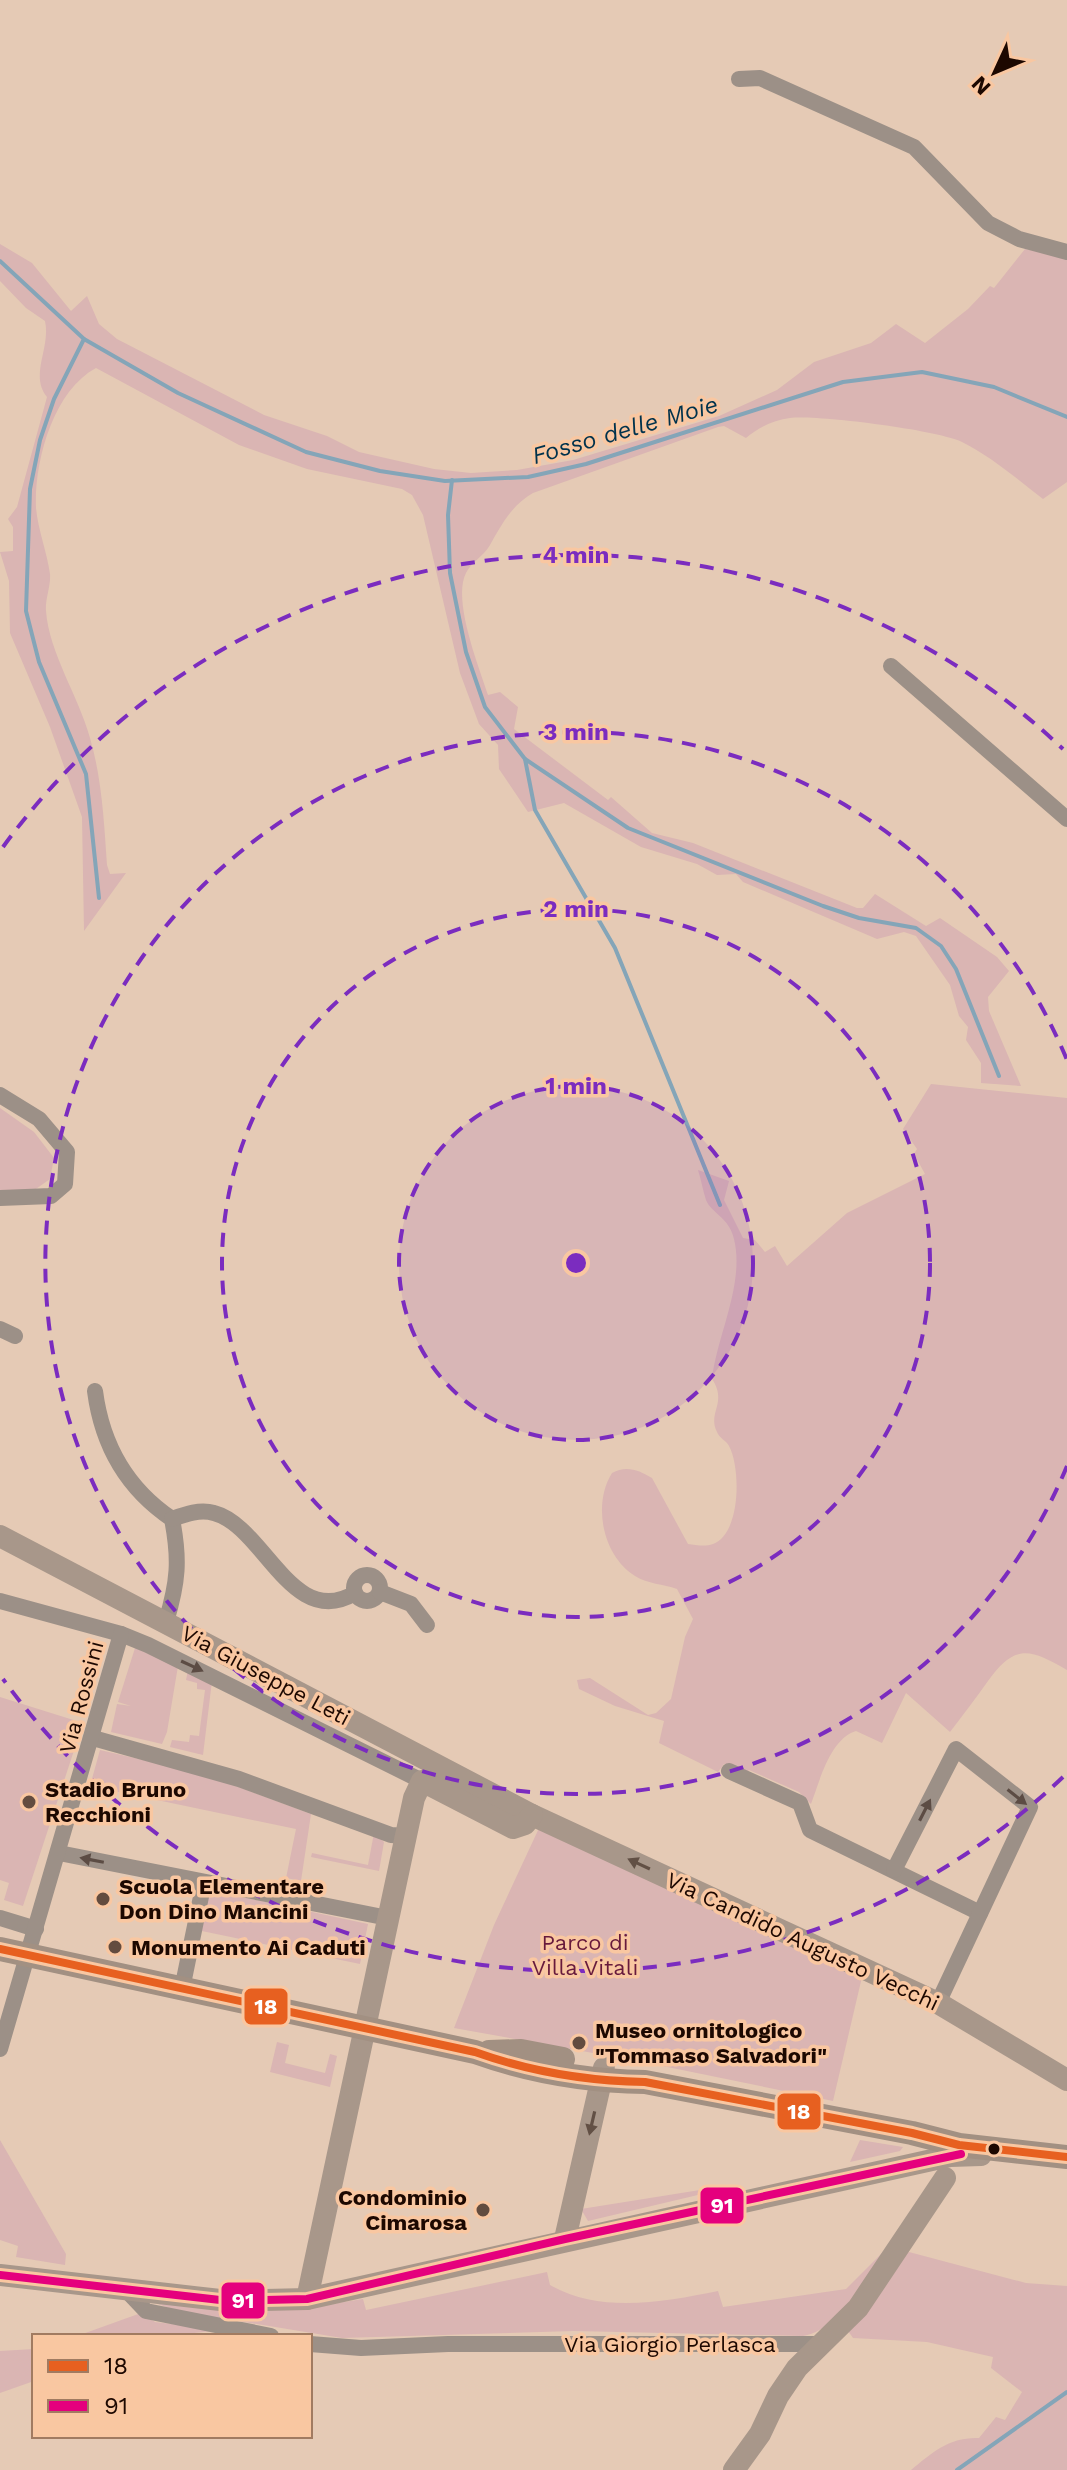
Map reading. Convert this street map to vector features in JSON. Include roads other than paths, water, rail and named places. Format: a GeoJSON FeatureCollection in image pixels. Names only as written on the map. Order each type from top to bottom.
{"type":"FeatureCollection","features":[{"type":"Feature","properties":{"kind":"main road"},"geometry":{"type":"LineString","coordinates":[[0,1949],[475,2052],[521,2051],[940,2158],[1004,2146],[1063,2152]]}},
{"type":"Feature","properties":{"kind":"street"},"geometry":{"type":"LineString","coordinates":[[739,79],[760,78],[914,147],[988,223],[1019,239],[1067,252]]}},
{"type":"Feature","properties":{"kind":"street"},"geometry":{"type":"LineString","coordinates":[[891,666],[1067,819]]}},
{"type":"Feature","properties":{"kind":"street"},"geometry":{"type":"LineString","coordinates":[[0,1095],[39,1119],[67,1152],[65,1184],[51,1196],[0,1198]]}},
{"type":"Feature","properties":{"kind":"street"},"geometry":{"type":"LineString","coordinates":[[95,1391],[107,1443],[145,1501],[172,1519],[178,1551],[178,1582],[166,1622]]}},
{"type":"Feature","properties":{"kind":"street"},"geometry":{"type":"LineString","coordinates":[[172,1519],[194,1512],[213,1512],[227,1518],[288,1582],[307,1595],[345,1599],[355,1593],[356,1581],[367,1575],[378,1580],[380,1592],[411,1604],[427,1625]]}},
{"type":"Feature","properties":{"kind":"street","name":"Via Giuseppe Leti"},"geometry":{"type":"LineString","coordinates":[[0,1536],[532,1815]]}},
{"type":"Feature","properties":{"kind":"street"},"geometry":{"type":"LineString","coordinates":[[0,1601],[121,1634],[513,1828],[520,1828],[532,1815]]}},
{"type":"Feature","properties":{"kind":"street","name":"Via Rossini"},"geometry":{"type":"LineString","coordinates":[[0,2049],[121,1634]]}},
{"type":"Feature","properties":{"kind":"street"},"geometry":{"type":"LineString","coordinates":[[93,1738],[239,1779],[391,1835],[406,1836]]}},
{"type":"Feature","properties":{"kind":"street"},"geometry":{"type":"LineString","coordinates":[[894,1870],[956,1749],[1030,1807],[938,2003]]}},
{"type":"Feature","properties":{"kind":"street"},"geometry":{"type":"LineString","coordinates":[[729,1771],[800,1803],[810,1830],[980,1913]]}},
{"type":"Feature","properties":{"kind":"street"},"geometry":{"type":"LineString","coordinates":[[307,2299],[414,1798],[422,1781]]}},
{"type":"Feature","properties":{"kind":"street","name":"Via Candido Augusto Vecchi"},"geometry":{"type":"LineString","coordinates":[[532,1815],[938,2003],[1067,2080]]}},
{"type":"Feature","properties":{"kind":"street"},"geometry":{"type":"LineString","coordinates":[[59,1853],[388,1918]]}},
{"type":"Feature","properties":{"kind":"street"},"geometry":{"type":"LineString","coordinates":[[182,1989],[204,1882]]}},
{"type":"Feature","properties":{"kind":"street"},"geometry":{"type":"LineString","coordinates":[[0,1918],[36,1929]]}},
{"type":"Feature","properties":{"kind":"street"},"geometry":{"type":"LineString","coordinates":[[565,2239],[603,2074]]}},
{"type":"Feature","properties":{"kind":"street"},"geometry":{"type":"LineString","coordinates":[[0,2275],[229,2301],[307,2299],[565,2239],[940,2158],[977,2155],[1007,2158],[1063,2152]]}},
{"type":"Feature","properties":{"kind":"street"},"geometry":{"type":"LineString","coordinates":[[734,2470],[760,2434],[778,2396],[797,2368],[858,2308],[940,2158]]}},
{"type":"Feature","properties":{"kind":"street"},"geometry":{"type":"LineString","coordinates":[[127,2291],[146,2311],[261,2334]]}},
{"type":"Feature","properties":{"kind":"street","name":"Via Giorgio Perlasca"},"geometry":{"type":"LineString","coordinates":[[312,2344],[361,2348],[463,2344],[820,2344]]}},
{"type":"Feature","properties":{"kind":"waterway","name":"Fosso delle Moie"},"geometry":{"type":"LineString","coordinates":[[0,261],[84,339],[178,393],[306,452],[380,471],[445,481],[528,477],[586,464],[843,382],[922,372],[994,387],[1067,417]]}},
{"type":"Feature","properties":{"kind":"waterway"},"geometry":{"type":"LineString","coordinates":[[84,339],[54,399],[40,440],[30,489],[26,611],[39,662],[86,774],[99,898]]}},
{"type":"Feature","properties":{"kind":"waterway"},"geometry":{"type":"LineString","coordinates":[[452,480],[448,515],[450,573],[466,652],[485,707],[525,759],[628,828],[823,906],[859,918],[916,928],[941,946],[956,969],[999,1076]]}},
{"type":"Feature","properties":{"kind":"waterway"},"geometry":{"type":"LineString","coordinates":[[525,759],[535,810],[615,948],[720,1205]]}},
{"type":"Feature","properties":{"kind":"waterway"},"geometry":{"type":"LineString","coordinates":[[957,2470],[1067,2392]]}},
{"type":"Feature","properties":{"kind":"place","name":"Stadio Bruno Recchioni"},"geometry":{"type":"Point","coordinates":[29,1802]}},
{"type":"Feature","properties":{"kind":"place","name":"Scuola Elementare Don Dino Mancini"},"geometry":{"type":"Point","coordinates":[103,1899]}},
{"type":"Feature","properties":{"kind":"place","name":"Monumento Ai Caduti"},"geometry":{"type":"Point","coordinates":[115,1947]}},
{"type":"Feature","properties":{"kind":"place","name":"Museo ornitologico \"Tommaso Salvadori\""},"geometry":{"type":"Point","coordinates":[579,2043]}},
{"type":"Feature","properties":{"kind":"place","name":"Condominio Cimarosa"},"geometry":{"type":"Point","coordinates":[483,2210]}},
{"type":"Feature","properties":{"kind":"park label","name":"Parco di Villa Vitali"},"geometry":{"type":"Point","coordinates":[585,1954]}}]}
